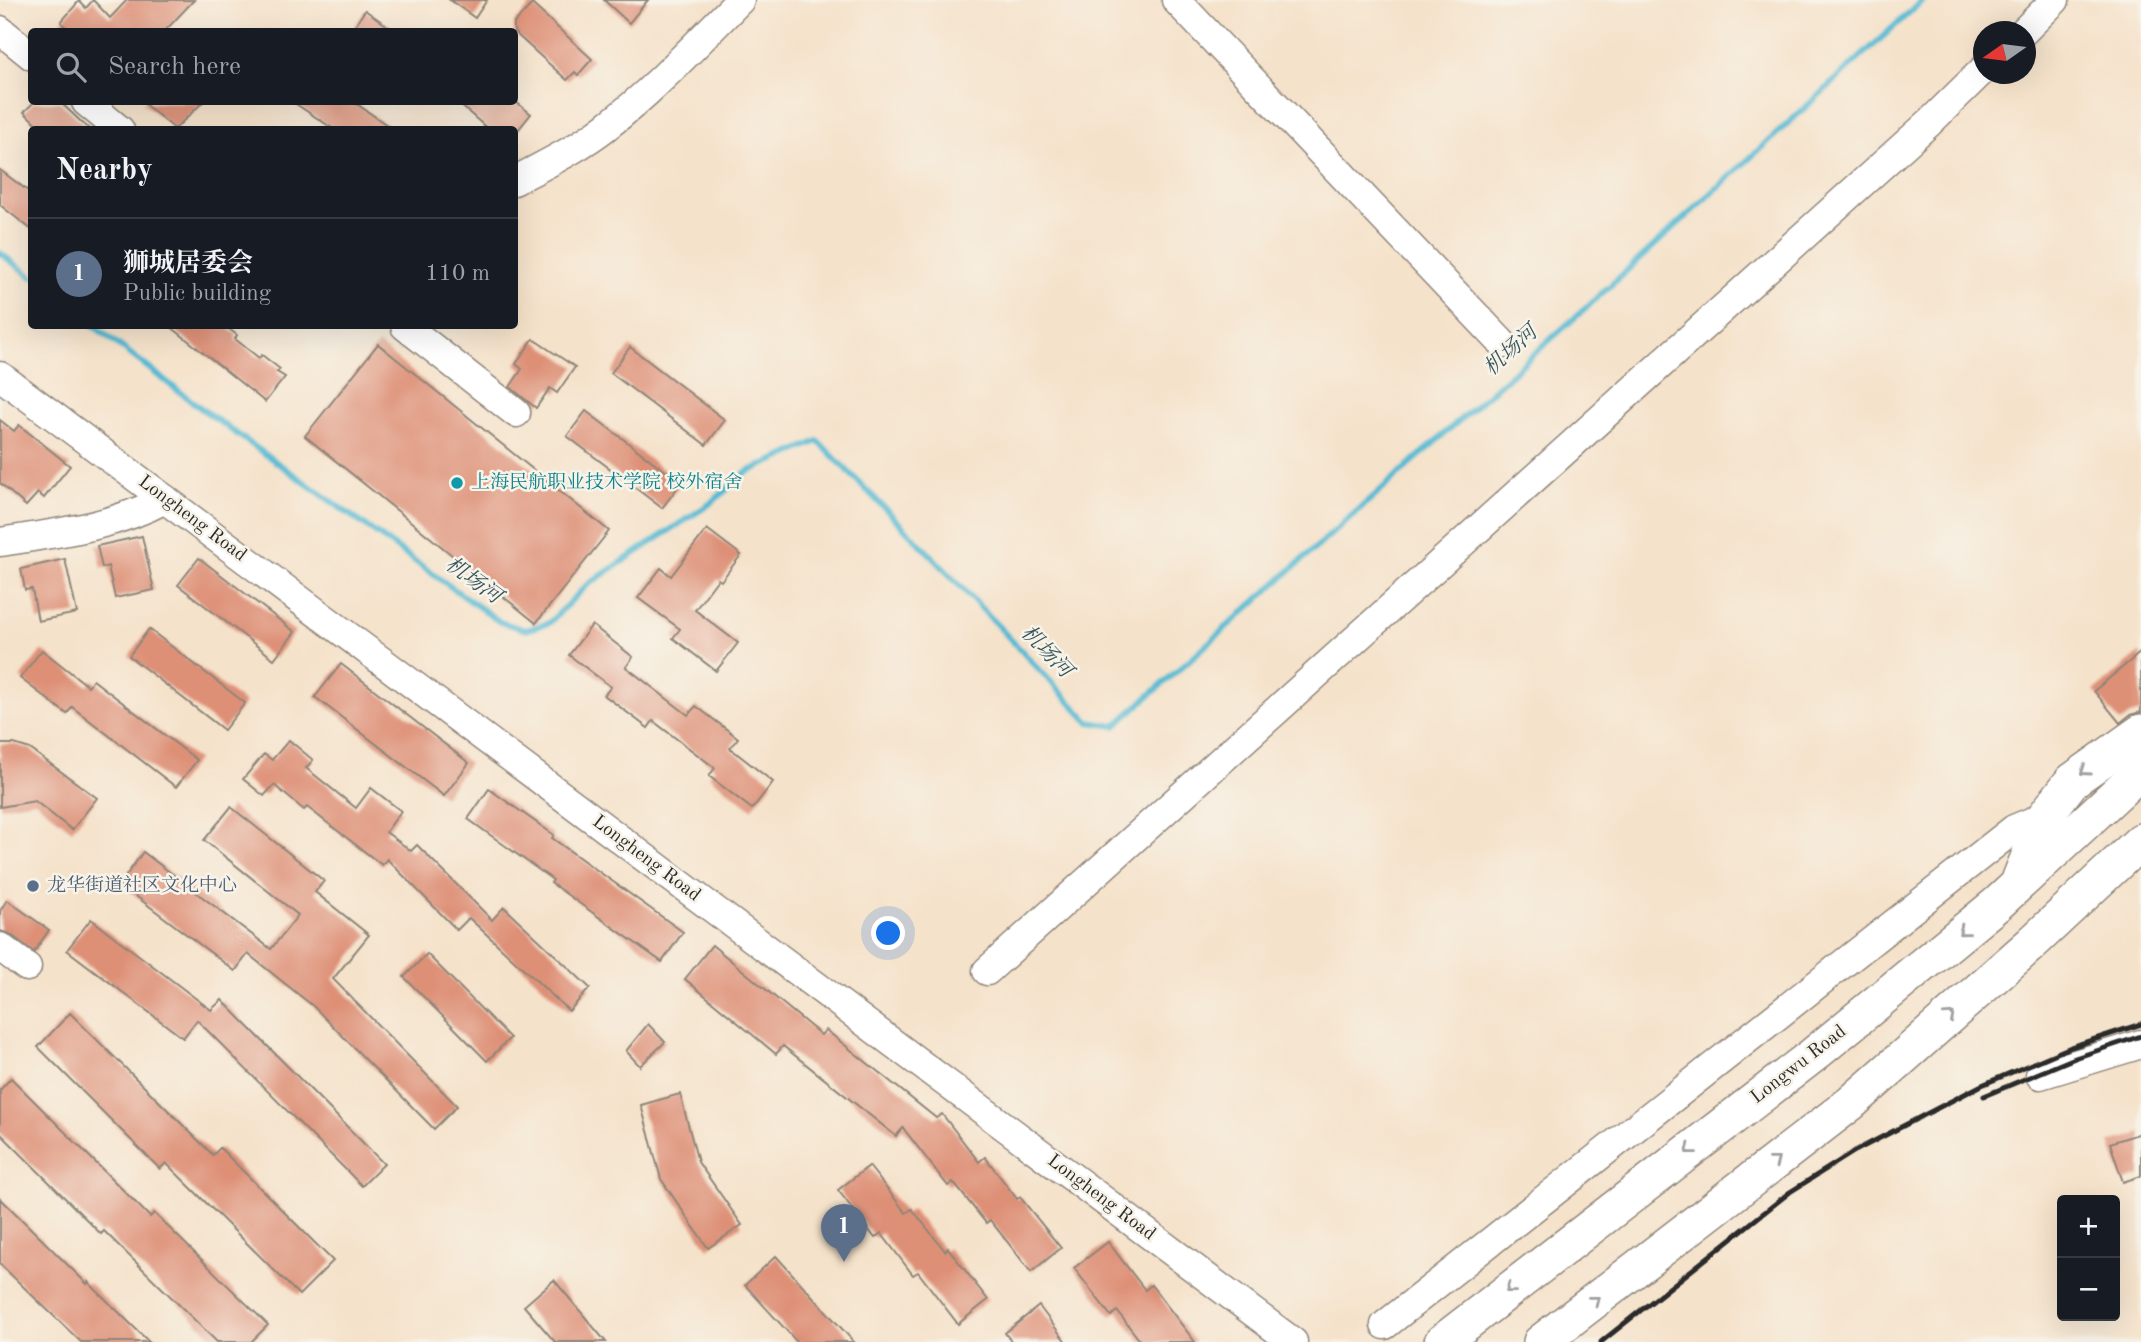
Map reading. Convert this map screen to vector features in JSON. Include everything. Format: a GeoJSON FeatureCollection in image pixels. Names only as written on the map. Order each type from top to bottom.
{"type":"FeatureCollection","features":[{"type":"Feature","properties":{"kind":"main road"},"geometry":{"type":"LineString","coordinates":[[2016,887],[2045,816],[2072,781],[2141,732]]}},
{"type":"Feature","properties":{"kind":"main road","name":"Longwu Road"},"geometry":{"type":"LineString","coordinates":[[1442,1342],[1812,1056],[2016,887],[2141,771]]}},
{"type":"Feature","properties":{"kind":"main road"},"geometry":{"type":"LineString","coordinates":[[1541,1342],[1851,1102],[2031,944],[2141,841]]}},
{"type":"Feature","properties":{"kind":"street"},"geometry":{"type":"LineString","coordinates":[[518,179],[555,160],[606,127],[643,96],[740,0]]}},
{"type":"Feature","properties":{"kind":"street"},"geometry":{"type":"LineString","coordinates":[[1176,0],[1503,344]]}},
{"type":"Feature","properties":{"kind":"street"},"geometry":{"type":"LineString","coordinates":[[2034,21],[2055,0]]}},
{"type":"Feature","properties":{"kind":"street"},"geometry":{"type":"LineString","coordinates":[[0,30],[28,53]]}},
{"type":"Feature","properties":{"kind":"street"},"geometry":{"type":"LineString","coordinates":[[988,971],[1929,123],[1973,80]]}},
{"type":"Feature","properties":{"kind":"street"},"geometry":{"type":"LineString","coordinates":[[90,105],[115,126]]}},
{"type":"Feature","properties":{"kind":"street"},"geometry":{"type":"LineString","coordinates":[[409,329],[516,413]]}},
{"type":"Feature","properties":{"kind":"street","name":"Longheng Road"},"geometry":{"type":"LineString","coordinates":[[0,376],[1293,1342]]}},
{"type":"Feature","properties":{"kind":"street"},"geometry":{"type":"LineString","coordinates":[[0,542],[94,527],[144,511],[165,499]]}},
{"type":"Feature","properties":{"kind":"street"},"geometry":{"type":"LineString","coordinates":[[1385,1325],[2014,829],[2045,816]]}},
{"type":"Feature","properties":{"kind":"street"},"geometry":{"type":"LineString","coordinates":[[0,947],[27,967]]}},
{"type":"Feature","properties":{"kind":"street"},"geometry":{"type":"LineString","coordinates":[[2040,1075],[2141,1044]]}},
{"type":"Feature","properties":{"kind":"building"},"geometry":{"type":"Polygon","coordinates":[[[93,0],[110,18],[127,0],[194,0],[168,28],[66,28],[61,22],[79,1],[86,8],[93,0]]]}},
{"type":"Feature","properties":{"kind":"building"},"geometry":{"type":"Polygon","coordinates":[[[450,0],[487,0],[475,18],[450,0]]]}},
{"type":"Feature","properties":{"kind":"building"},"geometry":{"type":"Polygon","coordinates":[[[604,0],[648,0],[629,23],[604,0]]]}},
{"type":"Feature","properties":{"kind":"building"},"geometry":{"type":"Polygon","coordinates":[[[532,4],[592,59],[578,75],[575,72],[567,80],[518,36],[518,28],[514,28],[514,23],[532,4]]]}},
{"type":"Feature","properties":{"kind":"building"},"geometry":{"type":"Polygon","coordinates":[[[365,10],[390,28],[354,28],[365,10]]]}},
{"type":"Feature","properties":{"kind":"building"},"geometry":{"type":"Polygon","coordinates":[[[518,104],[531,114],[518,130],[518,126],[484,126],[460,105],[518,104]]]}},
{"type":"Feature","properties":{"kind":"building"},"geometry":{"type":"Polygon","coordinates":[[[31,105],[63,105],[86,126],[39,126],[24,112],[31,105]]]}},
{"type":"Feature","properties":{"kind":"building"},"geometry":{"type":"Polygon","coordinates":[[[146,105],[200,105],[178,126],[171,126],[146,105]]]}},
{"type":"Feature","properties":{"kind":"building"},"geometry":{"type":"Polygon","coordinates":[[[298,105],[358,105],[388,126],[329,126],[298,105]]]}},
{"type":"Feature","properties":{"kind":"building"},"geometry":{"type":"Polygon","coordinates":[[[0,170],[28,191],[28,227],[0,205],[0,170]]]}},
{"type":"Feature","properties":{"kind":"building"},"geometry":{"type":"Polygon","coordinates":[[[174,329],[229,329],[237,335],[235,339],[259,358],[262,355],[280,369],[277,372],[285,377],[265,402],[174,329]]]}},
{"type":"Feature","properties":{"kind":"building"},"geometry":{"type":"Polygon","coordinates":[[[533,339],[575,367],[557,393],[550,388],[536,408],[510,387],[522,369],[516,364],[533,339]]]}},
{"type":"Feature","properties":{"kind":"building","name":"上海民航职业技术学院 校外宿舍"},"geometry":{"type":"Polygon","coordinates":[[[378,344],[609,531],[536,623],[305,436],[378,344]]]}},
{"type":"Feature","properties":{"kind":"building"},"geometry":{"type":"Polygon","coordinates":[[[630,347],[725,420],[706,445],[611,373],[630,347]]]}},
{"type":"Feature","properties":{"kind":"building"},"geometry":{"type":"Polygon","coordinates":[[[586,411],[681,483],[662,508],[567,436],[586,411]]]}},
{"type":"Feature","properties":{"kind":"building"},"geometry":{"type":"Polygon","coordinates":[[[0,420],[14,431],[19,425],[70,466],[44,498],[38,493],[26,506],[0,483],[0,420]]]}},
{"type":"Feature","properties":{"kind":"building"},"geometry":{"type":"Polygon","coordinates":[[[707,529],[741,555],[721,581],[718,579],[695,610],[738,643],[716,671],[673,638],[680,629],[638,598],[661,568],[671,576],[707,529]]]}},
{"type":"Feature","properties":{"kind":"building"},"geometry":{"type":"Polygon","coordinates":[[[142,536],[154,590],[115,598],[108,566],[102,568],[97,546],[142,536]]]}},
{"type":"Feature","properties":{"kind":"building"},"geometry":{"type":"Polygon","coordinates":[[[199,558],[295,632],[274,659],[178,585],[199,558]]]}},
{"type":"Feature","properties":{"kind":"building"},"geometry":{"type":"Polygon","coordinates":[[[65,559],[77,613],[38,621],[32,589],[25,590],[21,569],[65,559]]]}},
{"type":"Feature","properties":{"kind":"building"},"geometry":{"type":"Polygon","coordinates":[[[592,625],[633,657],[626,667],[688,715],[696,706],[738,738],[730,748],[773,782],[752,809],[709,776],[715,768],[653,721],[648,728],[604,695],[611,687],[569,655],[592,625]]]}},
{"type":"Feature","properties":{"kind":"building"},"geometry":{"type":"Polygon","coordinates":[[[149,629],[245,703],[224,730],[129,656],[149,629]]]}},
{"type":"Feature","properties":{"kind":"building"},"geometry":{"type":"Polygon","coordinates":[[[42,650],[88,686],[93,680],[197,760],[176,787],[72,707],[67,714],[20,678],[42,650]]]}},
{"type":"Feature","properties":{"kind":"building"},"geometry":{"type":"Polygon","coordinates":[[[2141,652],[2141,712],[2130,715],[2120,723],[2094,691],[2141,652]]]}},
{"type":"Feature","properties":{"kind":"building"},"geometry":{"type":"Polygon","coordinates":[[[341,664],[469,763],[444,796],[315,697],[341,664]]]}},
{"type":"Feature","properties":{"kind":"building"},"geometry":{"type":"Polygon","coordinates":[[[289,740],[313,760],[306,768],[356,808],[371,788],[401,811],[386,832],[411,851],[417,845],[492,920],[504,907],[590,988],[569,1011],[469,918],[457,930],[387,859],[382,865],[307,807],[304,810],[274,785],[264,796],[243,779],[264,754],[272,760],[289,740]]]}},
{"type":"Feature","properties":{"kind":"building"},"geometry":{"type":"Polygon","coordinates":[[[0,744],[14,744],[30,749],[97,798],[72,830],[35,801],[0,807],[0,744]]]}},
{"type":"Feature","properties":{"kind":"building"},"geometry":{"type":"Polygon","coordinates":[[[489,789],[683,932],[662,962],[551,883],[553,880],[468,819],[489,789]]]}},
{"type":"Feature","properties":{"kind":"building"},"geometry":{"type":"Polygon","coordinates":[[[231,807],[324,881],[315,892],[369,935],[333,979],[457,1106],[434,1129],[313,1006],[248,954],[235,971],[120,884],[143,852],[271,949],[298,915],[204,840],[231,807]]]}},
{"type":"Feature","properties":{"kind":"building"},"geometry":{"type":"Polygon","coordinates":[[[7,900],[49,930],[34,952],[10,934],[0,931],[0,911],[7,900]]]}},
{"type":"Feature","properties":{"kind":"building"},"geometry":{"type":"Polygon","coordinates":[[[91,919],[211,1010],[222,1000],[384,1164],[362,1186],[197,1020],[183,1038],[67,950],[91,919]]]}},
{"type":"Feature","properties":{"kind":"building"},"geometry":{"type":"Polygon","coordinates":[[[712,945],[821,1035],[826,1030],[936,1118],[942,1114],[979,1162],[985,1157],[1017,1199],[1020,1197],[1061,1248],[1031,1272],[990,1220],[986,1223],[953,1182],[948,1186],[903,1128],[896,1136],[783,1046],[776,1054],[685,979],[712,945]]]}},
{"type":"Feature","properties":{"kind":"building"},"geometry":{"type":"Polygon","coordinates":[[[427,954],[510,1038],[487,1061],[404,977],[427,954]]]}},
{"type":"Feature","properties":{"kind":"building"},"geometry":{"type":"Polygon","coordinates":[[[70,1013],[213,1155],[220,1148],[333,1261],[299,1295],[166,1163],[160,1169],[38,1047],[70,1013]]]}},
{"type":"Feature","properties":{"kind":"building"},"geometry":{"type":"Polygon","coordinates":[[[648,1024],[665,1042],[640,1066],[626,1051],[648,1024]]]}},
{"type":"Feature","properties":{"kind":"building"},"geometry":{"type":"Polygon","coordinates":[[[11,1078],[150,1217],[154,1213],[268,1325],[251,1342],[217,1342],[104,1231],[101,1234],[0,1133],[0,1090],[11,1078]]]}},
{"type":"Feature","properties":{"kind":"building"},"geometry":{"type":"Polygon","coordinates":[[[680,1094],[698,1162],[742,1225],[708,1248],[661,1179],[641,1105],[680,1094]]]}},
{"type":"Feature","properties":{"kind":"building"},"geometry":{"type":"Polygon","coordinates":[[[2141,1133],[2141,1176],[2123,1182],[2110,1143],[2141,1133]]]}},
{"type":"Feature","properties":{"kind":"building"},"geometry":{"type":"Polygon","coordinates":[[[869,1166],[906,1213],[912,1209],[945,1251],[948,1248],[988,1300],[958,1324],[918,1272],[913,1275],[881,1233],[875,1238],[838,1190],[869,1166]]]}},
{"type":"Feature","properties":{"kind":"building"},"geometry":{"type":"Polygon","coordinates":[[[0,1198],[149,1342],[81,1342],[37,1300],[0,1264],[0,1198]]]}},
{"type":"Feature","properties":{"kind":"building"},"geometry":{"type":"Polygon","coordinates":[[[1108,1242],[1145,1290],[1151,1285],[1195,1342],[1141,1342],[1117,1311],[1111,1316],[1074,1268],[1108,1242]]]}},
{"type":"Feature","properties":{"kind":"building"},"geometry":{"type":"Polygon","coordinates":[[[776,1256],[854,1342],[797,1342],[745,1285],[776,1256]]]}},
{"type":"Feature","properties":{"kind":"building"},"geometry":{"type":"Polygon","coordinates":[[[554,1280],[606,1342],[555,1342],[524,1306],[554,1280]]]}},
{"type":"Feature","properties":{"kind":"building"},"geometry":{"type":"Polygon","coordinates":[[[1039,1306],[1066,1342],[1012,1342],[1005,1333],[1039,1306]]]}},
{"type":"Feature","properties":{"kind":"waterway","name":"机场河"},"geometry":{"type":"LineString","coordinates":[[98,329],[202,409],[500,622],[526,630],[549,623],[587,585],[711,503],[747,472],[818,441],[1089,722],[1115,726],[1588,306],[1923,0]]}},
{"type":"Feature","properties":{"kind":"waterway","name":"机场河"},"geometry":{"type":"LineString","coordinates":[[0,253],[28,274]]}},
{"type":"Feature","properties":{"kind":"railway"},"geometry":{"type":"LineString","coordinates":[[1601,1342],[1790,1192],[1855,1151],[1982,1085],[2071,1047],[2141,1024]]}},
{"type":"Feature","properties":{"kind":"railway"},"geometry":{"type":"LineString","coordinates":[[1984,1096],[2075,1058],[2141,1036]]}},
{"type":"Feature","properties":{"kind":"place","name":"上海民航职业技术学院 校外宿舍"},"geometry":{"type":"Point","coordinates":[457,483]}},
{"type":"Feature","properties":{"kind":"place","name":"龙华街道社区文化中心"},"geometry":{"type":"Point","coordinates":[33,886]}},
{"type":"Feature","properties":{"kind":"place","name":"狮城居委会"},"geometry":{"type":"Point","coordinates":[844,1262]}}]}
